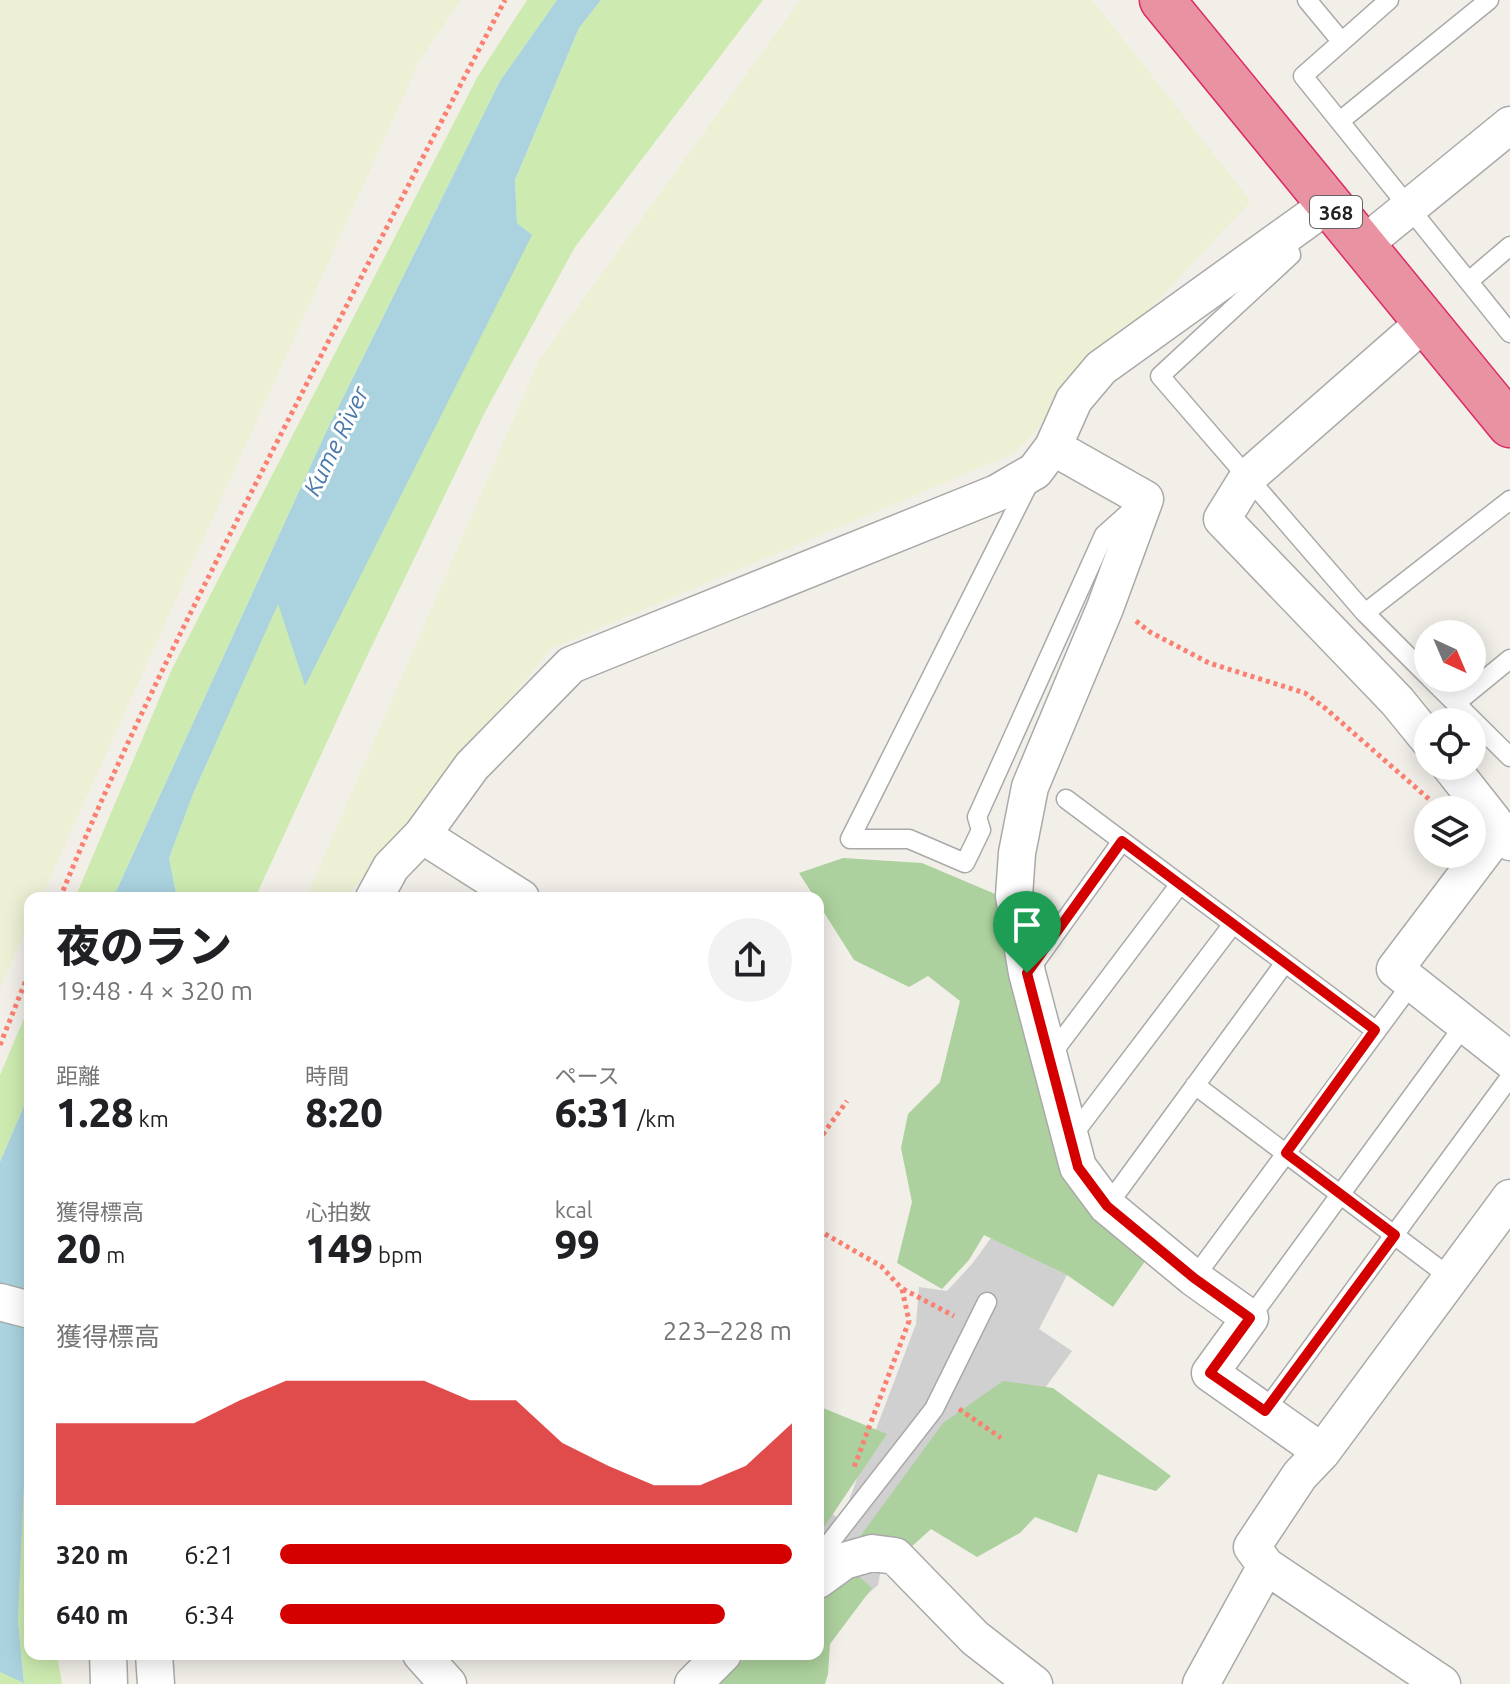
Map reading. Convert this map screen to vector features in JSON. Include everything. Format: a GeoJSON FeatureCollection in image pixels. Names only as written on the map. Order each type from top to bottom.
{"type":"FeatureCollection","features":[{"type":"Feature","properties":{"kind":"highway","name":"368"},"geometry":{"type":"LineString","coordinates":[[1162,0],[1510,425]]}},
{"type":"Feature","properties":{"kind":"street"},"geometry":{"type":"LineString","coordinates":[[1363,245],[1510,125]]}},
{"type":"Feature","properties":{"kind":"street"},"geometry":{"type":"LineString","coordinates":[[377,892],[391,867],[422,835],[472,766],[571,665],[997,493],[1044,459],[1074,400],[1101,368],[1329,204]]}},
{"type":"Feature","properties":{"kind":"street"},"geometry":{"type":"LineString","coordinates":[[1414,722],[1222,519],[1248,477],[1426,321]]}},
{"type":"Feature","properties":{"kind":"street"},"geometry":{"type":"LineString","coordinates":[[1044,459],[1145,499],[1105,608],[1030,787],[1017,853],[1014,896],[1027,973],[1078,1167],[1107,1206],[1194,1278],[1250,1318],[1210,1373],[1322,1452]]}},
{"type":"Feature","properties":{"kind":"street"},"geometry":{"type":"LineString","coordinates":[[1459,780],[1496,834],[1395,969],[1510,1060]]}},
{"type":"Feature","properties":{"kind":"street"},"geometry":{"type":"LineString","coordinates":[[422,835],[512,892]]}},
{"type":"Feature","properties":{"kind":"street"},"geometry":{"type":"LineString","coordinates":[[1442,1684],[1266,1566],[1252,1547],[1300,1475],[1322,1452],[1451,1278],[1505,1216]]}},
{"type":"Feature","properties":{"kind":"street"},"geometry":{"type":"LineString","coordinates":[[0,1302],[24,1308]]}},
{"type":"Feature","properties":{"kind":"street"},"geometry":{"type":"LineString","coordinates":[[824,1566],[872,1553],[895,1556],[975,1638],[1034,1684]]}},
{"type":"Feature","properties":{"kind":"street"},"geometry":{"type":"LineString","coordinates":[[1201,1684],[1266,1566]]}},
{"type":"Feature","properties":{"kind":"street"},"geometry":{"type":"LineString","coordinates":[[108,1660],[109,1684]]}},
{"type":"Feature","properties":{"kind":"street"},"geometry":{"type":"LineString","coordinates":[[154,1660],[156,1684]]}},
{"type":"Feature","properties":{"kind":"street"},"geometry":{"type":"LineString","coordinates":[[426,1660],[448,1684]]}},
{"type":"Feature","properties":{"kind":"street"},"geometry":{"type":"LineString","coordinates":[[693,1684],[717,1660]]}},
{"type":"Feature","properties":{"kind":"lane"},"geometry":{"type":"LineString","coordinates":[[1307,0],[1341,41]]}},
{"type":"Feature","properties":{"kind":"lane"},"geometry":{"type":"LineString","coordinates":[[1389,0],[1303,76],[1510,333]]}},
{"type":"Feature","properties":{"kind":"lane"},"geometry":{"type":"LineString","coordinates":[[1340,121],[1489,0]]}},
{"type":"Feature","properties":{"kind":"lane"},"geometry":{"type":"LineString","coordinates":[[1285,236],[1291,255],[1160,376],[1365,613],[1414,662]]}},
{"type":"Feature","properties":{"kind":"lane"},"geometry":{"type":"LineString","coordinates":[[1469,281],[1510,246]]}},
{"type":"Feature","properties":{"kind":"lane"},"geometry":{"type":"LineString","coordinates":[[1044,459],[850,839],[909,839],[965,863],[981,830],[977,817],[1104,535],[1145,499]]}},
{"type":"Feature","properties":{"kind":"lane"},"geometry":{"type":"LineString","coordinates":[[1365,613],[1510,500]]}},
{"type":"Feature","properties":{"kind":"lane"},"geometry":{"type":"LineString","coordinates":[[1456,703],[1510,659]]}},
{"type":"Feature","properties":{"kind":"lane"},"geometry":{"type":"LineString","coordinates":[[1445,692],[1510,757]]}},
{"type":"Feature","properties":{"kind":"lane"},"geometry":{"type":"LineString","coordinates":[[1066,799],[1375,1030]]}},
{"type":"Feature","properties":{"kind":"lane"},"geometry":{"type":"LineString","coordinates":[[1027,973],[1122,841]]}},
{"type":"Feature","properties":{"kind":"lane"},"geometry":{"type":"LineString","coordinates":[[1050,1056],[1180,884]]}},
{"type":"Feature","properties":{"kind":"lane"},"geometry":{"type":"LineString","coordinates":[[1072,1136],[1233,924]]}},
{"type":"Feature","properties":{"kind":"lane"},"geometry":{"type":"LineString","coordinates":[[1107,1206],[1284,964]]}},
{"type":"Feature","properties":{"kind":"lane"},"geometry":{"type":"LineString","coordinates":[[1194,1278],[1412,983]]}},
{"type":"Feature","properties":{"kind":"lane"},"geometry":{"type":"LineString","coordinates":[[1250,1318],[1465,1024]]}},
{"type":"Feature","properties":{"kind":"lane"},"geometry":{"type":"LineString","coordinates":[[1265,1411],[1510,1077]]}},
{"type":"Feature","properties":{"kind":"lane"},"geometry":{"type":"LineString","coordinates":[[1195,1085],[1451,1278]]}},
{"type":"Feature","properties":{"kind":"lane"},"geometry":{"type":"LineString","coordinates":[[824,1561],[934,1409],[987,1302]]}},
{"type":"Feature","properties":{"kind":"path"},"geometry":{"type":"LineString","coordinates":[[62,892],[85,835],[159,675],[431,139],[505,0]]}},
{"type":"Feature","properties":{"kind":"path"},"geometry":{"type":"LineString","coordinates":[[1135,620],[1150,632],[1209,663],[1305,693],[1426,796]]}},
{"type":"Feature","properties":{"kind":"path"},"geometry":{"type":"LineString","coordinates":[[0,1045],[24,985]]}},
{"type":"Feature","properties":{"kind":"path"},"geometry":{"type":"LineString","coordinates":[[824,1133],[847,1101]]}},
{"type":"Feature","properties":{"kind":"path"},"geometry":{"type":"LineString","coordinates":[[824,1233],[881,1266],[902,1289],[943,1311]]}},
{"type":"Feature","properties":{"kind":"path"},"geometry":{"type":"LineString","coordinates":[[849,1481],[909,1321],[902,1289]]}},
{"type":"Feature","properties":{"kind":"path"},"geometry":{"type":"LineString","coordinates":[[966,1414],[1001,1438]]}},
{"type":"Feature","properties":{"kind":"shaded area"},"geometry":{"type":"Polygon","coordinates":[[[991,1238],[1067,1275],[1039,1329],[1072,1351],[1032,1406],[938,1471],[888,1531],[878,1585],[838,1621],[824,1646],[824,1507],[841,1521],[916,1324],[919,1287],[947,1291],[991,1238]]]}},
{"type":"Feature","properties":{"kind":"shaded area"},"geometry":{"type":"Polygon","coordinates":[[[742,1660],[816,1660],[803,1684],[720,1684],[742,1660]]]}},
{"type":"Feature","properties":{"kind":"green space"},"geometry":{"type":"Polygon","coordinates":[[[0,0],[461,0],[420,60],[44,892],[24,892],[24,934],[0,988],[0,0]]]}},
{"type":"Feature","properties":{"kind":"green space"},"geometry":{"type":"Polygon","coordinates":[[[527,0],[557,0],[500,81],[327,430],[116,892],[78,892],[171,671],[478,76],[527,0]]]}},
{"type":"Feature","properties":{"kind":"green space"},"geometry":{"type":"Polygon","coordinates":[[[601,0],[763,0],[575,247],[485,412],[258,892],[176,892],[169,858],[193,794],[278,602],[305,685],[531,235],[517,223],[515,180],[579,28],[601,0]]]}},
{"type":"Feature","properties":{"kind":"green space"},"geometry":{"type":"Polygon","coordinates":[[[800,0],[1092,0],[1251,201],[1015,453],[550,649],[422,810],[350,892],[309,892],[539,360],[800,0]]]}},
{"type":"Feature","properties":{"kind":"green space"},"geometry":{"type":"Polygon","coordinates":[[[843,858],[922,863],[1000,896],[1037,1060],[1148,1257],[1113,1307],[1067,1275],[984,1235],[969,1260],[942,1289],[897,1263],[912,1202],[901,1148],[908,1114],[940,1082],[960,1001],[928,976],[909,987],[854,960],[824,912],[824,892],[811,892],[799,873],[843,858]]]}},
{"type":"Feature","properties":{"kind":"green space"},"geometry":{"type":"Polygon","coordinates":[[[24,1018],[24,1106],[0,1162],[0,1075],[24,1018]]]}},
{"type":"Feature","properties":{"kind":"green space"},"geometry":{"type":"Polygon","coordinates":[[[1003,1381],[1053,1388],[1171,1476],[1156,1491],[1098,1474],[1077,1533],[1035,1517],[1020,1533],[977,1557],[931,1529],[909,1549],[859,1538],[943,1423],[1003,1381]]]}},
{"type":"Feature","properties":{"kind":"green space"},"geometry":{"type":"Polygon","coordinates":[[[824,1408],[887,1434],[824,1527],[824,1408]]]}},
{"type":"Feature","properties":{"kind":"green space"},"geometry":{"type":"Polygon","coordinates":[[[24,1485],[24,1660],[58,1660],[62,1684],[0,1684],[0,1672],[24,1682],[18,1621],[24,1485]]]}},
{"type":"Feature","properties":{"kind":"green space"},"geometry":{"type":"Polygon","coordinates":[[[856,1574],[872,1588],[830,1644],[825,1684],[718,1684],[744,1660],[824,1660],[824,1596],[856,1574]]]}},
{"type":"Feature","properties":{"kind":"water","name":"Kume River"},"geometry":{"type":"Polygon","coordinates":[[[557,0],[601,0],[579,28],[515,180],[517,223],[532,235],[305,686],[278,604],[193,794],[169,858],[176,892],[116,892],[327,430],[500,81],[557,0]]]}},
{"type":"Feature","properties":{"kind":"water"},"geometry":{"type":"Polygon","coordinates":[[[24,1106],[24,1485],[18,1621],[24,1683],[0,1672],[0,1162],[24,1106]]]}},
{"type":"Feature","properties":{"kind":"route"},"geometry":{"type":"LineString","coordinates":[[1122,841],[1375,1030],[1286,1153],[1395,1235],[1265,1411],[1210,1373],[1250,1318],[1194,1278],[1107,1206],[1078,1167],[1027,973],[1122,841]]}}]}
